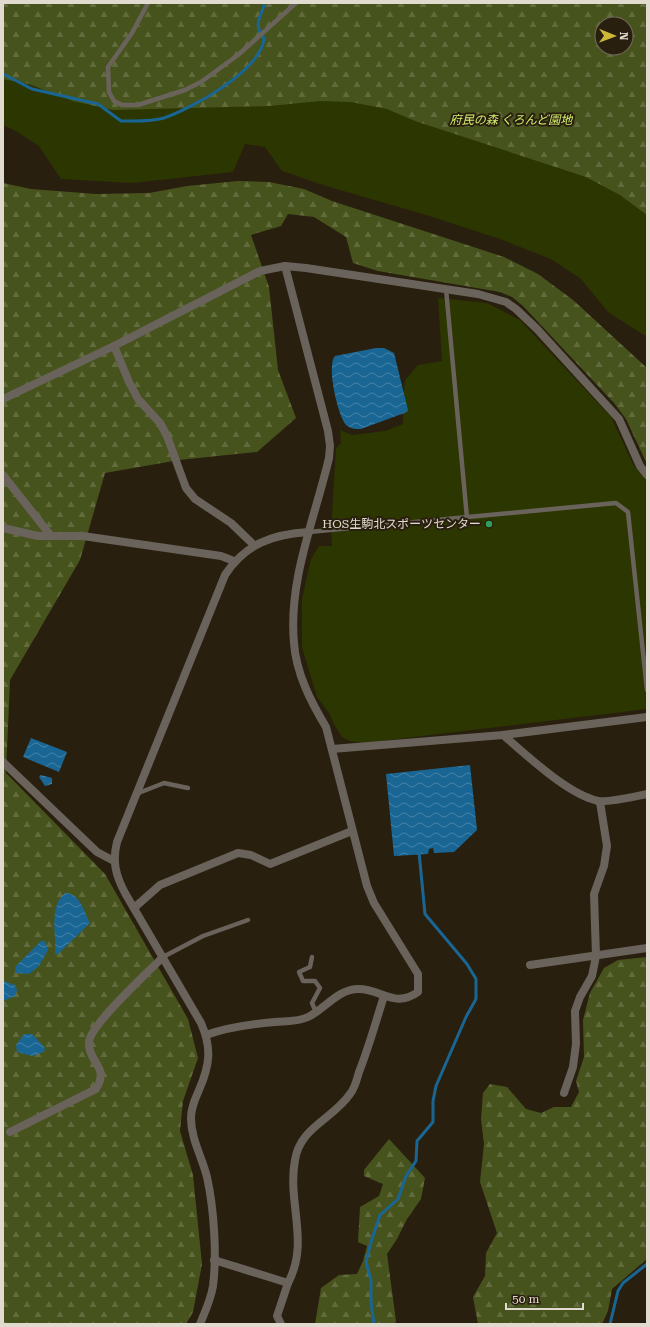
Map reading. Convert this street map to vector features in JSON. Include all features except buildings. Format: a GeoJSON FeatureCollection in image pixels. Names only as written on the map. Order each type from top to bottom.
{"type":"FeatureCollection","features":[{"type":"Feature","properties":{"kind":"street"},"geometry":{"type":"LineString","coordinates":[[206,1035],[221,1030],[307,1018],[342,993],[357,989],[370,991],[395,999],[411,997],[418,992],[418,974],[374,903],[367,886],[326,727],[314,706],[302,679],[294,643],[297,587],[309,532],[329,458],[330,446],[328,431],[285,266]]}},
{"type":"Feature","properties":{"kind":"street"},"geometry":{"type":"LineString","coordinates":[[3,399],[114,346],[260,271],[285,266],[478,294],[506,302],[516,309],[620,419],[640,466],[647,475]]}},
{"type":"Feature","properties":{"kind":"street"},"geometry":{"type":"LineString","coordinates":[[114,346],[138,399],[160,423],[186,488],[195,499],[231,523],[254,545]]}},
{"type":"Feature","properties":{"kind":"street"},"geometry":{"type":"LineString","coordinates":[[3,475],[51,536]]}},
{"type":"Feature","properties":{"kind":"street"},"geometry":{"type":"LineString","coordinates":[[3,528],[38,536],[83,536],[221,556],[234,561]]}},
{"type":"Feature","properties":{"kind":"street"},"geometry":{"type":"LineString","coordinates":[[200,1324],[212,1287],[214,1260],[210,1193],[193,1136],[191,1119],[193,1103],[207,1069],[209,1050],[206,1035],[117,876],[114,861],[117,842],[135,795],[225,575],[234,561],[254,545],[278,536],[309,532]]}},
{"type":"Feature","properties":{"kind":"street"},"geometry":{"type":"LineString","coordinates":[[332,749],[503,735],[647,717]]}},
{"type":"Feature","properties":{"kind":"street"},"geometry":{"type":"LineString","coordinates":[[503,735],[566,786],[600,802],[647,794]]}},
{"type":"Feature","properties":{"kind":"street"},"geometry":{"type":"LineString","coordinates":[[3,762],[97,852],[114,861]]}},
{"type":"Feature","properties":{"kind":"street"},"geometry":{"type":"LineString","coordinates":[[564,1092],[573,1067],[576,1044],[575,1011],[580,996],[592,976],[596,956],[594,894],[604,866],[607,846],[600,802]]}},
{"type":"Feature","properties":{"kind":"street"},"geometry":{"type":"LineString","coordinates":[[134,908],[160,885],[238,853],[251,855],[270,864],[352,831]]}},
{"type":"Feature","properties":{"kind":"street"},"geometry":{"type":"LineString","coordinates":[[530,965],[647,948]]}},
{"type":"Feature","properties":{"kind":"street"},"geometry":{"type":"LineString","coordinates":[[10,1132],[96,1089],[101,1081],[102,1070],[90,1050],[91,1034],[130,989],[163,957]]}},
{"type":"Feature","properties":{"kind":"street"},"geometry":{"type":"LineString","coordinates":[[281,1324],[277,1316],[297,1257],[299,1238],[294,1177],[295,1160],[300,1143],[311,1129],[335,1111],[352,1093],[384,996]]}},
{"type":"Feature","properties":{"kind":"street"},"geometry":{"type":"LineString","coordinates":[[214,1260],[288,1283]]}},
{"type":"Feature","properties":{"kind":"lane"},"geometry":{"type":"LineString","coordinates":[[148,3],[132,33],[108,67],[109,92],[114,101],[122,105],[138,105],[185,90],[201,82],[238,55],[296,3]]}},
{"type":"Feature","properties":{"kind":"lane"},"geometry":{"type":"LineString","coordinates":[[446,289],[467,518]]}},
{"type":"Feature","properties":{"kind":"lane"},"geometry":{"type":"LineString","coordinates":[[309,532],[616,503],[628,512],[647,690]]}},
{"type":"Feature","properties":{"kind":"lane"},"geometry":{"type":"LineString","coordinates":[[135,795],[164,783],[188,788]]}},
{"type":"Feature","properties":{"kind":"lane"},"geometry":{"type":"LineString","coordinates":[[163,957],[203,936],[248,920]]}},
{"type":"Feature","properties":{"kind":"lane"},"geometry":{"type":"LineString","coordinates":[[312,957],[310,967],[299,972],[302,981],[315,981],[320,988],[312,1003],[316,1012]]}},
{"type":"Feature","properties":{"kind":"green space","name":"府民の森 くろんど園地"},"geometry":{"type":"Polygon","coordinates":[[[3,3],[647,3],[647,337],[608,312],[581,279],[551,259],[497,238],[423,214],[326,186],[282,171],[265,147],[245,144],[233,172],[132,183],[61,179],[39,146],[14,130],[3,125],[3,3]]]}},
{"type":"Feature","properties":{"kind":"green space"},"geometry":{"type":"Polygon","coordinates":[[[3,3],[647,3],[647,215],[620,195],[586,177],[415,121],[387,109],[351,102],[320,101],[269,106],[113,110],[73,101],[29,84],[3,79],[3,3]]]}},
{"type":"Feature","properties":{"kind":"green space"},"geometry":{"type":"Polygon","coordinates":[[[238,181],[269,182],[304,189],[332,201],[504,257],[538,274],[573,300],[647,368],[647,464],[626,419],[614,403],[523,306],[512,297],[500,292],[378,271],[353,263],[346,237],[314,217],[288,214],[281,226],[251,235],[269,287],[278,370],[296,418],[257,452],[179,460],[105,473],[80,560],[10,680],[6,773],[105,874],[188,1019],[198,1058],[183,1101],[180,1131],[193,1175],[202,1264],[193,1312],[186,1324],[3,1324],[3,183],[31,189],[96,194],[149,193],[187,186],[238,181]]]}},
{"type":"Feature","properties":{"kind":"green space","name":"HOS生駒北スポーツセンター"},"geometry":{"type":"Polygon","coordinates":[[[438,298],[487,303],[520,320],[611,417],[634,466],[647,480],[647,709],[364,743],[350,741],[342,737],[329,713],[317,697],[302,648],[302,600],[311,559],[319,546],[332,546],[331,532],[336,448],[341,443],[340,430],[352,435],[385,431],[403,424],[405,380],[418,365],[442,361],[438,298]]]}},
{"type":"Feature","properties":{"kind":"green space"},"geometry":{"type":"Polygon","coordinates":[[[647,957],[647,1259],[612,1289],[608,1311],[602,1324],[478,1324],[473,1297],[485,1276],[486,1253],[497,1233],[480,1182],[484,1144],[481,1119],[483,1093],[490,1084],[507,1087],[526,1109],[541,1113],[554,1107],[571,1107],[579,1092],[576,1081],[584,1057],[583,1020],[590,993],[604,968],[618,960],[647,957]]]}},
{"type":"Feature","properties":{"kind":"green space"},"geometry":{"type":"Polygon","coordinates":[[[389,1139],[425,1178],[421,1199],[407,1219],[397,1239],[387,1254],[396,1321],[395,1324],[315,1324],[321,1288],[339,1275],[357,1274],[363,1261],[367,1246],[358,1242],[360,1207],[379,1196],[383,1184],[364,1176],[364,1170],[389,1139]]]}},
{"type":"Feature","properties":{"kind":"water"},"geometry":{"type":"Polygon","coordinates":[[[376,348],[384,348],[394,353],[408,410],[407,412],[361,429],[351,428],[346,425],[343,420],[334,391],[332,380],[333,361],[335,356],[376,348]]]}},
{"type":"Feature","properties":{"kind":"water"},"geometry":{"type":"Polygon","coordinates":[[[31,738],[67,752],[59,772],[23,757],[31,738]]]}},
{"type":"Feature","properties":{"kind":"water"},"geometry":{"type":"Polygon","coordinates":[[[470,765],[477,830],[454,852],[434,853],[433,848],[429,849],[428,854],[394,856],[386,774],[470,765]]]}},
{"type":"Feature","properties":{"kind":"water"},"geometry":{"type":"Polygon","coordinates":[[[41,775],[52,778],[52,784],[45,786],[39,777],[41,775]]]}},
{"type":"Feature","properties":{"kind":"water"},"geometry":{"type":"Polygon","coordinates":[[[65,893],[78,899],[90,923],[57,955],[55,953],[55,914],[60,899],[65,893]]]}},
{"type":"Feature","properties":{"kind":"water"},"geometry":{"type":"Polygon","coordinates":[[[41,941],[45,941],[48,950],[39,966],[29,974],[16,973],[15,967],[41,941]]]}},
{"type":"Feature","properties":{"kind":"water"},"geometry":{"type":"Polygon","coordinates":[[[3,981],[15,985],[17,990],[15,996],[3,1001],[3,981]]]}},
{"type":"Feature","properties":{"kind":"water"},"geometry":{"type":"Polygon","coordinates":[[[24,1034],[32,1034],[45,1048],[44,1052],[32,1056],[17,1052],[16,1045],[24,1034]]]}},
{"type":"Feature","properties":{"kind":"waterway"},"geometry":{"type":"LineString","coordinates":[[3,74],[32,89],[98,104],[121,121],[148,121],[164,118],[191,106],[223,87],[239,75],[251,63],[260,50],[264,38],[259,29],[258,21],[265,3]]}},
{"type":"Feature","properties":{"kind":"waterway"},"geometry":{"type":"LineString","coordinates":[[374,1324],[371,1302],[371,1280],[366,1262],[371,1242],[380,1215],[398,1199],[406,1176],[416,1161],[417,1141],[433,1122],[433,1101],[436,1086],[466,1017],[476,999],[476,979],[467,964],[425,914],[419,852]]}},
{"type":"Feature","properties":{"kind":"waterway"},"geometry":{"type":"LineString","coordinates":[[610,1324],[618,1291],[623,1283],[647,1264]]}},
{"type":"Feature","properties":{"kind":"place","name":"HOS生駒北スポーツセンター"},"geometry":{"type":"Point","coordinates":[489,524]}}]}
